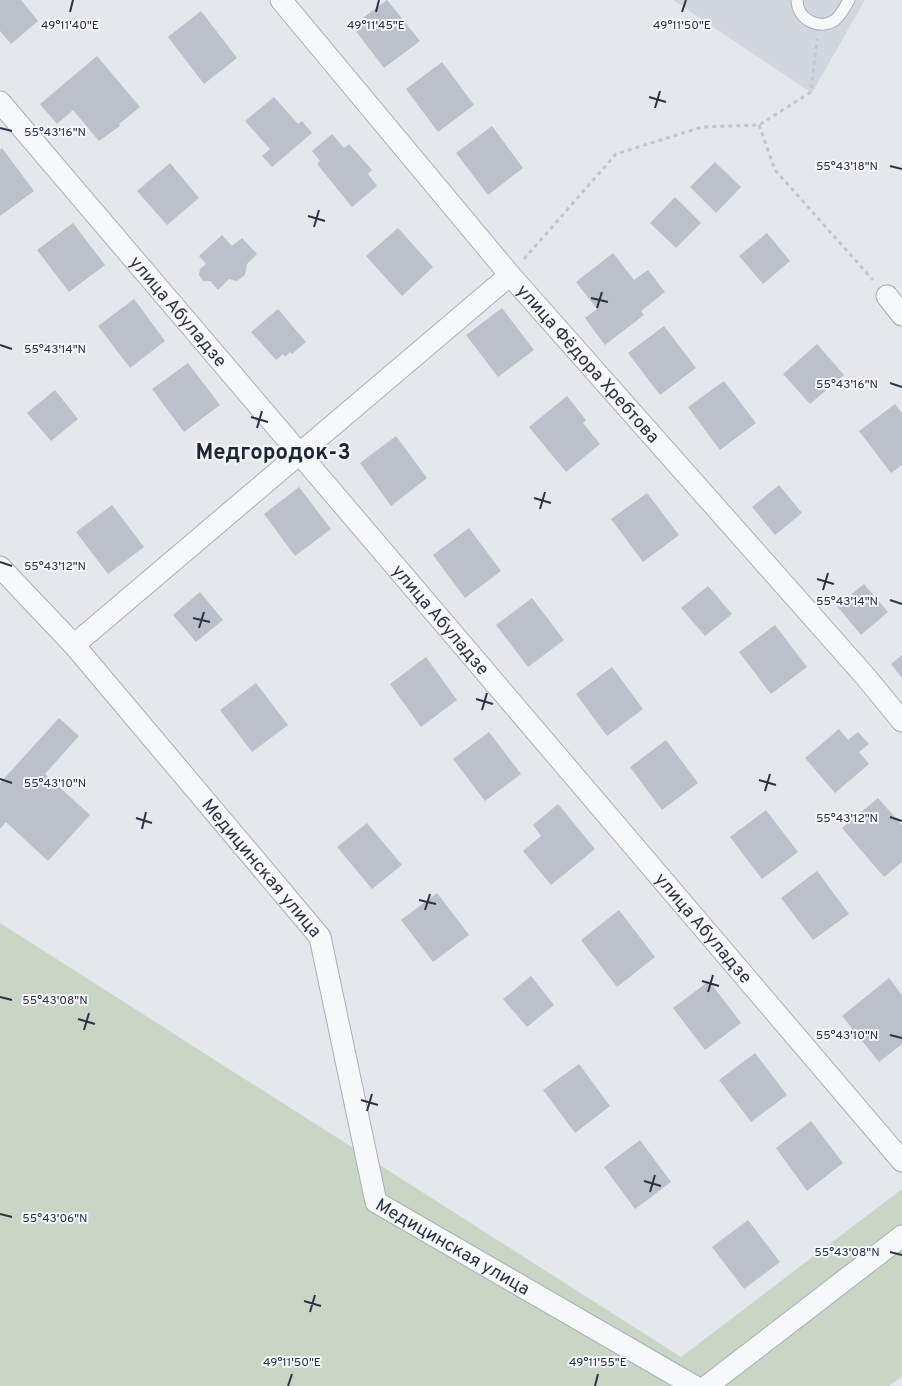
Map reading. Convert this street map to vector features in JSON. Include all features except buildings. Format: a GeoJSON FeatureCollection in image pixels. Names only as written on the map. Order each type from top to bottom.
{"type":"FeatureCollection","features":[{"type":"Feature","properties":{"kind":"street","name":"улица Фёдора Хребтова"},"geometry":{"type":"LineString","coordinates":[[281,0],[510,275],[865,676],[902,721]]}},
{"type":"Feature","properties":{"kind":"street","name":"улица Абуладзе"},"geometry":{"type":"LineString","coordinates":[[0,102],[902,1161]]}},
{"type":"Feature","properties":{"kind":"street"},"geometry":{"type":"LineString","coordinates":[[74,645],[510,275]]}},
{"type":"Feature","properties":{"kind":"street"},"geometry":{"type":"LineString","coordinates":[[887,296],[902,315]]}},
{"type":"Feature","properties":{"kind":"street","name":"Медицинская улица"},"geometry":{"type":"LineString","coordinates":[[0,567],[74,645],[320,936],[376,1202],[694,1386]]}},
{"type":"Feature","properties":{"kind":"street"},"geometry":{"type":"LineString","coordinates":[[707,1386],[902,1236]]}},
{"type":"Feature","properties":{"kind":"lane"},"geometry":{"type":"LineString","coordinates":[[797,0],[799,11],[804,18],[819,24],[835,20],[849,0]]}},
{"type":"Feature","properties":{"kind":"path"},"geometry":{"type":"LineString","coordinates":[[510,275],[616,154],[702,127],[759,125],[811,92],[819,24]]}},
{"type":"Feature","properties":{"kind":"path"},"geometry":{"type":"LineString","coordinates":[[759,125],[775,170],[887,296]]}},
{"type":"Feature","properties":{"kind":"shaded area"},"geometry":{"type":"Polygon","coordinates":[[[673,0],[865,0],[812,93],[673,0]]]}},
{"type":"Feature","properties":{"kind":"green space"},"geometry":{"type":"Polygon","coordinates":[[[0,923],[681,1357],[902,1189],[902,1376],[889,1386],[0,1386],[0,923]]]}},
{"type":"Feature","properties":{"kind":"district","name":"Медгородок-3"},"geometry":{"type":"Point","coordinates":[273,451]}}]}
